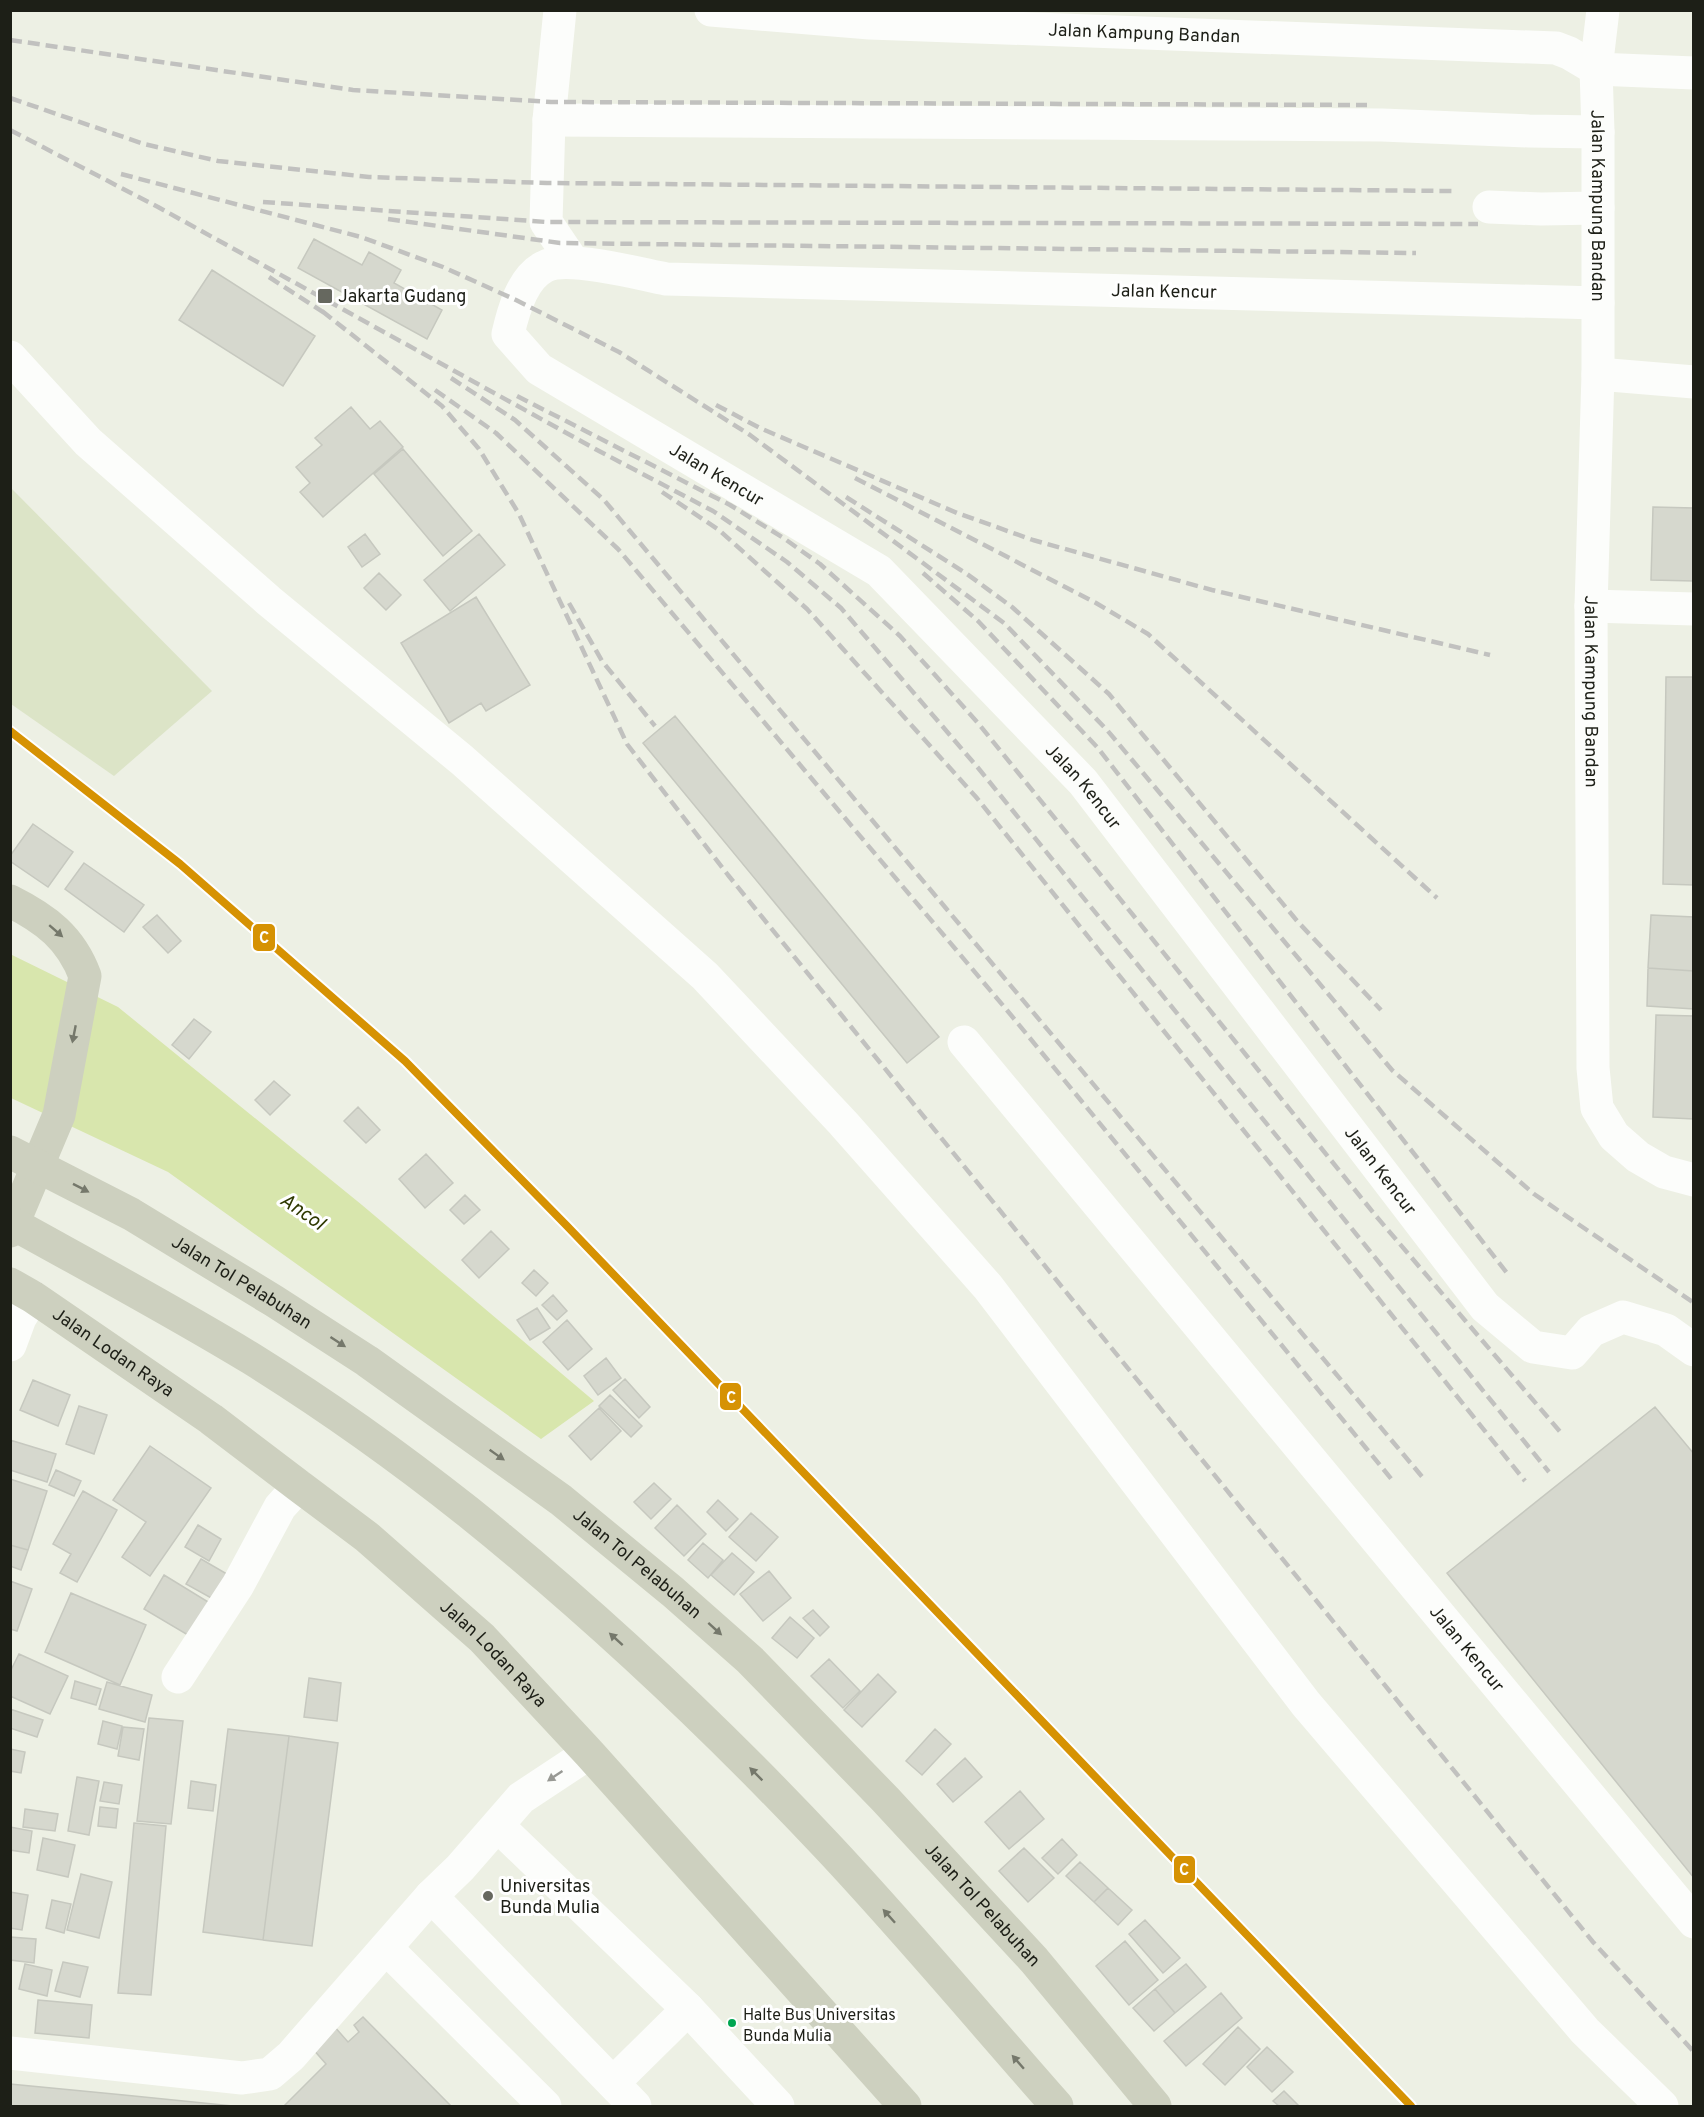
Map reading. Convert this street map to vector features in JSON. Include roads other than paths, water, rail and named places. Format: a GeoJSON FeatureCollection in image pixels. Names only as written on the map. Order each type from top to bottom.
{"type":"FeatureCollection","features":[{"type":"Feature","properties":{"kind":"highway"},"geometry":{"type":"LineString","coordinates":[[10,901],[35,914],[63,937],[78,957],[86,976],[59,1115],[10,1231]]}},
{"type":"Feature","properties":{"kind":"highway","name":"Jalan Tol Pelabuhan"},"geometry":{"type":"LineString","coordinates":[[10,1152],[131,1214],[367,1361],[561,1500],[673,1592],[750,1660],[885,1799],[1034,1960],[1155,2106]]}},
{"type":"Feature","properties":{"kind":"highway"},"geometry":{"type":"LineString","coordinates":[[10,1222],[254,1360],[365,1435],[467,1511],[658,1676],[828,1848],[1057,2106]]}},
{"type":"Feature","properties":{"kind":"highway","name":"Jalan Lodan Raya"},"geometry":{"type":"LineString","coordinates":[[22,1290],[211,1419],[367,1537],[482,1638],[589,1753],[905,2106]]}},
{"type":"Feature","properties":{"kind":"street"},"geometry":{"type":"LineString","coordinates":[[560,10],[549,120],[546,222],[573,262]]}},
{"type":"Feature","properties":{"kind":"street","name":"Jalan Kampung Bandan"},"geometry":{"type":"LineString","coordinates":[[711,10],[870,23],[1128,21],[1556,48],[1596,69],[1598,374],[1591,606],[1593,1068],[1597,1108],[1614,1136],[1638,1157],[1664,1172],[1694,1180]]}},
{"type":"Feature","properties":{"kind":"street"},"geometry":{"type":"LineString","coordinates":[[1603,10],[1596,69],[1694,73]]}},
{"type":"Feature","properties":{"kind":"street"},"geometry":{"type":"LineString","coordinates":[[549,120],[1370,125],[1529,132],[1598,132]]}},
{"type":"Feature","properties":{"kind":"street"},"geometry":{"type":"LineString","coordinates":[[1489,207],[1598,208]]}},
{"type":"Feature","properties":{"kind":"street","name":"Jalan Kencur"},"geometry":{"type":"LineString","coordinates":[[1598,303],[666,279],[573,262],[544,266],[529,282],[516,300],[508,334],[539,369],[879,571],[1083,782],[1485,1307],[1533,1347],[1572,1353],[1591,1331],[1623,1317],[1666,1330],[1694,1350]]}},
{"type":"Feature","properties":{"kind":"street"},"geometry":{"type":"LineString","coordinates":[[10,357],[88,442],[269,601],[462,760],[705,976],[843,1123],[988,1287],[1306,1704],[1585,2031],[1662,2106]]}},
{"type":"Feature","properties":{"kind":"street"},"geometry":{"type":"LineString","coordinates":[[1598,374],[1694,382]]}},
{"type":"Feature","properties":{"kind":"street"},"geometry":{"type":"LineString","coordinates":[[1591,606],[1694,609]]}},
{"type":"Feature","properties":{"kind":"street","name":"Jalan Kencur"},"geometry":{"type":"LineString","coordinates":[[964,1042],[1694,1922]]}},
{"type":"Feature","properties":{"kind":"street"},"geometry":{"type":"LineString","coordinates":[[10,1345],[20,1318],[22,1290]]}},
{"type":"Feature","properties":{"kind":"street"},"geometry":{"type":"LineString","coordinates":[[178,1677],[238,1585],[280,1507],[299,1486]]}},
{"type":"Feature","properties":{"kind":"street"},"geometry":{"type":"LineString","coordinates":[[10,2053],[242,2078],[270,2074],[291,2056],[431,1896],[460,1868],[521,1798],[589,1753]]}},
{"type":"Feature","properties":{"kind":"street"},"geometry":{"type":"LineString","coordinates":[[498,1826],[688,2009],[778,2106]]}},
{"type":"Feature","properties":{"kind":"street"},"geometry":{"type":"LineString","coordinates":[[431,1896],[635,2106]]}},
{"type":"Feature","properties":{"kind":"street"},"geometry":{"type":"LineString","coordinates":[[386,1948],[545,2106]]}},
{"type":"Feature","properties":{"kind":"street"},"geometry":{"type":"LineString","coordinates":[[614,2082],[688,2009]]}},
{"type":"Feature","properties":{"kind":"water","name":"Ancol"},"geometry":{"type":"Polygon","coordinates":[[[10,954],[118,1007],[362,1205],[594,1401],[541,1439],[168,1172],[11,1098],[10,954]]]}},
{"type":"Feature","properties":{"kind":"railway"},"geometry":{"type":"LineString","coordinates":[[10,40],[353,90],[551,102],[1367,105]]}},
{"type":"Feature","properties":{"kind":"railway"},"geometry":{"type":"LineString","coordinates":[[10,98],[144,144],[218,161],[369,177],[547,183],[1453,191]]}},
{"type":"Feature","properties":{"kind":"railway"},"geometry":{"type":"LineString","coordinates":[[10,130],[158,207],[599,451],[713,511],[787,562],[841,608],[979,769],[1549,1472]]}},
{"type":"Feature","properties":{"kind":"railway"},"geometry":{"type":"LineString","coordinates":[[121,174],[361,237],[443,267],[516,300],[619,352],[750,435],[1004,623],[1107,730],[1392,1070],[1534,1194],[1694,1303]]}},
{"type":"Feature","properties":{"kind":"railway"},"geometry":{"type":"LineString","coordinates":[[263,202],[546,222],[1478,224]]}},
{"type":"Feature","properties":{"kind":"railway"},"geometry":{"type":"LineString","coordinates":[[388,219],[560,243],[1416,253]]}},
{"type":"Feature","properties":{"kind":"railway"},"geometry":{"type":"LineString","coordinates":[[269,277],[329,316]]}},
{"type":"Feature","properties":{"kind":"railway"},"geometry":{"type":"LineString","coordinates":[[322,311],[442,406],[479,449],[519,514],[627,744],[728,875],[1593,1942],[1694,2052]]}},
{"type":"Feature","properties":{"kind":"railway"},"geometry":{"type":"LineString","coordinates":[[451,378],[515,420],[604,500],[1424,1479]]}},
{"type":"Feature","properties":{"kind":"railway"},"geometry":{"type":"LineString","coordinates":[[435,390],[496,433],[618,549],[1006,1009],[1393,1481]]}},
{"type":"Feature","properties":{"kind":"railway"},"geometry":{"type":"LineString","coordinates":[[517,396],[730,505],[782,537],[820,564],[900,636],[978,723],[1376,1216],[1562,1434]]}},
{"type":"Feature","properties":{"kind":"railway"},"geometry":{"type":"LineString","coordinates":[[716,405],[760,428],[957,513],[1033,540],[1212,590],[1490,655]]}},
{"type":"Feature","properties":{"kind":"railway"},"geometry":{"type":"LineString","coordinates":[[855,478],[1096,603],[1148,634],[1437,898]]}},
{"type":"Feature","properties":{"kind":"railway"},"geometry":{"type":"LineString","coordinates":[[662,492],[719,530],[807,609],[976,797],[1525,1481]]}},
{"type":"Feature","properties":{"kind":"railway"},"geometry":{"type":"LineString","coordinates":[[846,497],[967,574],[1012,607],[1109,694],[1298,922],[1381,1010]]}},
{"type":"Feature","properties":{"kind":"railway"},"geometry":{"type":"LineString","coordinates":[[923,573],[978,621],[1097,747],[1507,1273]]}},
{"type":"Feature","properties":{"kind":"railway"},"geometry":{"type":"LineString","coordinates":[[569,603],[602,661],[655,726]]}},
{"type":"Feature","properties":{"kind":"place","name":"Jakarta Gudang"},"geometry":{"type":"Point","coordinates":[325,296]}},
{"type":"Feature","properties":{"kind":"place","name":"Universitas Bunda Mulia"},"geometry":{"type":"Point","coordinates":[488,1896]}},
{"type":"Feature","properties":{"kind":"place","name":"Halte Bus Universitas Bunda Mulia"},"geometry":{"type":"Point","coordinates":[732,2023]}}]}
